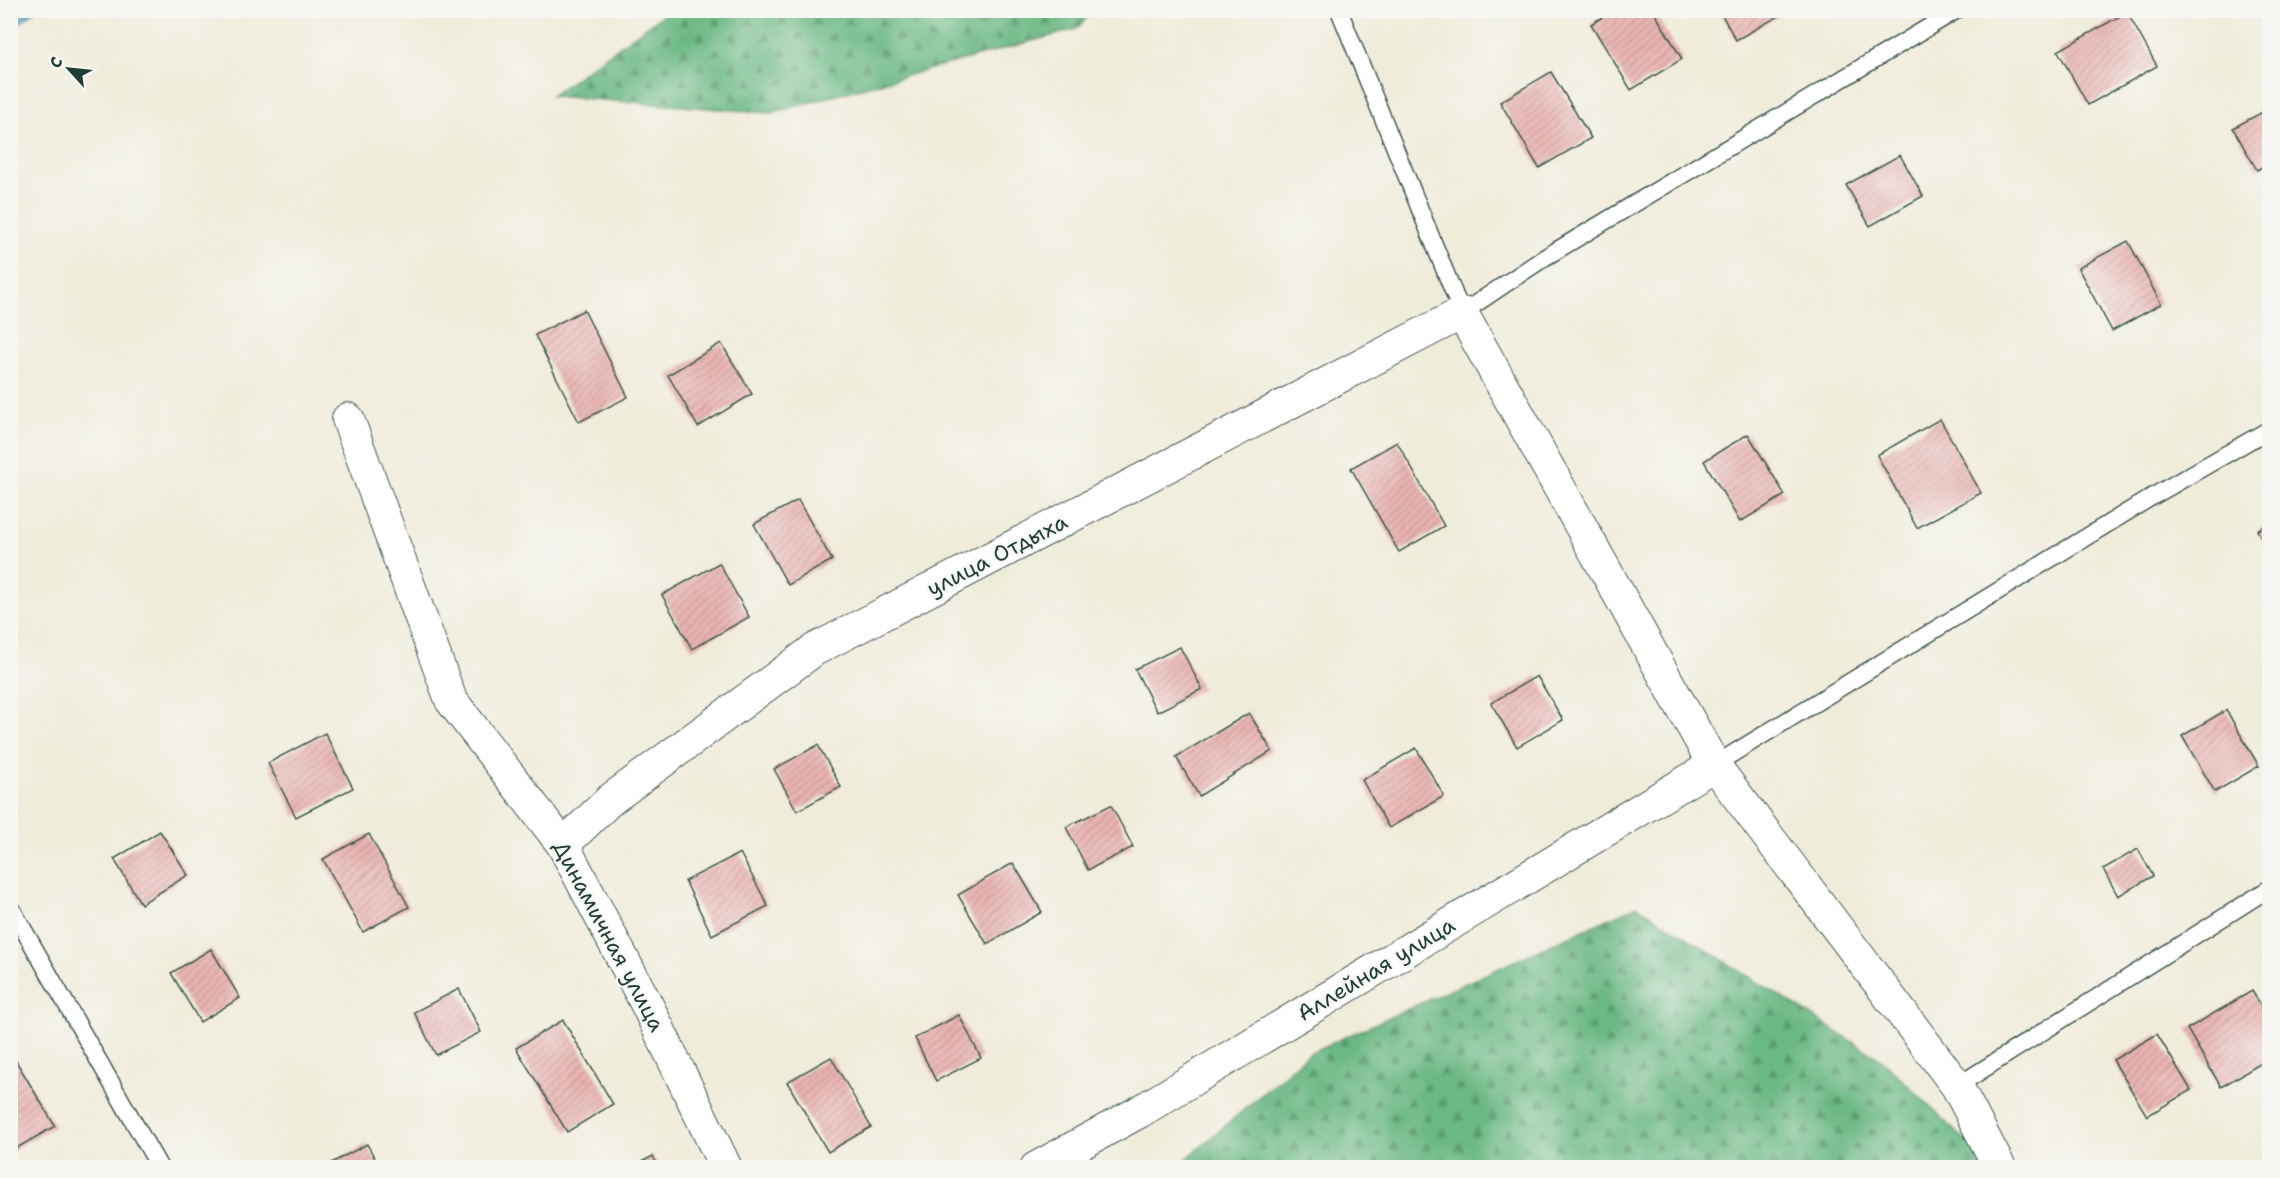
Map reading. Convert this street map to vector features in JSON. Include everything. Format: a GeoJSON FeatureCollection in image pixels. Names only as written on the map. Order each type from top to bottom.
{"type":"FeatureCollection","features":[{"type":"Feature","properties":{"kind":"street"},"geometry":{"type":"LineString","coordinates":[[1462,313],[1714,765],[1957,1086],[2000,1167]]}},
{"type":"Feature","properties":{"kind":"street","name":"улица Отдыха"},"geometry":{"type":"LineString","coordinates":[[563,845],[610,800],[813,650],[1462,313]]}},
{"type":"Feature","properties":{"kind":"street","name":"Динамичная улица"},"geometry":{"type":"LineString","coordinates":[[348,419],[451,700],[563,845],[647,1005],[726,1167]]}},
{"type":"Feature","properties":{"kind":"street","name":"Аллейная улица"},"geometry":{"type":"LineString","coordinates":[[1036,1167],[1139,1112],[1714,765]]}},
{"type":"Feature","properties":{"kind":"lane"},"geometry":{"type":"LineString","coordinates":[[1339,10],[1462,313],[1554,252],[1957,10]]}},
{"type":"Feature","properties":{"kind":"lane"},"geometry":{"type":"LineString","coordinates":[[1714,765],[2140,504],[2270,429]]}},
{"type":"Feature","properties":{"kind":"lane"},"geometry":{"type":"LineString","coordinates":[[1957,1086],[2270,888]]}},
{"type":"Feature","properties":{"kind":"lane"},"geometry":{"type":"LineString","coordinates":[[13,911],[160,1167]]}},
{"type":"Feature","properties":{"kind":"green space"},"geometry":{"type":"Polygon","coordinates":[[[668,11],[1093,11],[1076,29],[771,113],[551,96],[668,11]]]}},
{"type":"Feature","properties":{"kind":"green space"},"geometry":{"type":"Polygon","coordinates":[[[1637,906],[1883,1061],[1974,1149],[1983,1168],[1176,1168],[1310,1053],[1637,906]]]}},
{"type":"Feature","properties":{"kind":"water"},"geometry":{"type":"Polygon","coordinates":[[[11,10],[35,10],[35,11],[11,30],[11,10]]]}},
{"type":"Feature","properties":{"kind":"building"},"geometry":{"type":"Polygon","coordinates":[[[1614,10],[1653,10],[1682,59],[1631,90],[1591,24],[1614,10]]]}},
{"type":"Feature","properties":{"kind":"building"},"geometry":{"type":"Polygon","coordinates":[[[1719,10],[1776,10],[1779,16],[1736,40],[1719,10]]]}},
{"type":"Feature","properties":{"kind":"building"},"geometry":{"type":"Polygon","coordinates":[[[2127,12],[2157,66],[2088,105],[2058,51],[2127,12]]]}},
{"type":"Feature","properties":{"kind":"building"},"geometry":{"type":"Polygon","coordinates":[[[1551,72],[1591,138],[1539,168],[1500,102],[1551,72]]]}},
{"type":"Feature","properties":{"kind":"building"},"geometry":{"type":"Polygon","coordinates":[[[2270,108],[2270,162],[2257,170],[2233,128],[2270,108]]]}},
{"type":"Feature","properties":{"kind":"building"},"geometry":{"type":"Polygon","coordinates":[[[1900,155],[1923,196],[1870,226],[1846,185],[1900,155]]]}},
{"type":"Feature","properties":{"kind":"building"},"geometry":{"type":"Polygon","coordinates":[[[2128,241],[2161,304],[2112,331],[2078,268],[2128,241]]]}},
{"type":"Feature","properties":{"kind":"building"},"geometry":{"type":"Polygon","coordinates":[[[584,310],[628,397],[579,422],[535,335],[584,310]]]}},
{"type":"Feature","properties":{"kind":"building"},"geometry":{"type":"Polygon","coordinates":[[[721,343],[752,394],[698,427],[668,375],[721,343]]]}},
{"type":"Feature","properties":{"kind":"building"},"geometry":{"type":"Polygon","coordinates":[[[1940,419],[1981,493],[1917,528],[1877,455],[1940,419]]]}},
{"type":"Feature","properties":{"kind":"building"},"geometry":{"type":"Polygon","coordinates":[[[1748,434],[1785,495],[1740,522],[1704,461],[1748,434]]]}},
{"type":"Feature","properties":{"kind":"building"},"geometry":{"type":"Polygon","coordinates":[[[1397,442],[1444,526],[1399,552],[1351,468],[1397,442]]]}},
{"type":"Feature","properties":{"kind":"building"},"geometry":{"type":"Polygon","coordinates":[[[798,500],[832,560],[788,585],[754,524],[798,500]]]}},
{"type":"Feature","properties":{"kind":"building"},"geometry":{"type":"Polygon","coordinates":[[[2270,523],[2270,553],[2257,530],[2270,523]]]}},
{"type":"Feature","properties":{"kind":"building"},"geometry":{"type":"Polygon","coordinates":[[[719,563],[749,617],[692,649],[662,595],[719,563]]]}},
{"type":"Feature","properties":{"kind":"building"},"geometry":{"type":"Polygon","coordinates":[[[1180,647],[1202,689],[1157,712],[1135,669],[1180,647]]]}},
{"type":"Feature","properties":{"kind":"building"},"geometry":{"type":"Polygon","coordinates":[[[1537,676],[1563,720],[1517,747],[1491,703],[1537,676]]]}},
{"type":"Feature","properties":{"kind":"building"},"geometry":{"type":"Polygon","coordinates":[[[2226,710],[2259,766],[2215,792],[2182,736],[2226,710]]]}},
{"type":"Feature","properties":{"kind":"building"},"geometry":{"type":"Polygon","coordinates":[[[1249,713],[1272,751],[1199,796],[1176,757],[1249,713]]]}},
{"type":"Feature","properties":{"kind":"building"},"geometry":{"type":"Polygon","coordinates":[[[325,733],[353,788],[296,817],[268,763],[325,733]]]}},
{"type":"Feature","properties":{"kind":"building"},"geometry":{"type":"Polygon","coordinates":[[[818,745],[841,787],[797,811],[774,769],[818,745]]]}},
{"type":"Feature","properties":{"kind":"building"},"geometry":{"type":"Polygon","coordinates":[[[1416,748],[1444,796],[1389,828],[1362,780],[1416,748]]]}},
{"type":"Feature","properties":{"kind":"building"},"geometry":{"type":"Polygon","coordinates":[[[1111,805],[1133,847],[1088,870],[1066,827],[1111,805]]]}},
{"type":"Feature","properties":{"kind":"building"},"geometry":{"type":"Polygon","coordinates":[[[160,831],[188,875],[141,904],[114,859],[160,831]]]}},
{"type":"Feature","properties":{"kind":"building"},"geometry":{"type":"Polygon","coordinates":[[[369,834],[409,907],[363,932],[323,859],[369,834]]]}},
{"type":"Feature","properties":{"kind":"building"},"geometry":{"type":"Polygon","coordinates":[[[2138,849],[2153,876],[2118,896],[2103,869],[2138,849]]]}},
{"type":"Feature","properties":{"kind":"building"},"geometry":{"type":"Polygon","coordinates":[[[740,853],[768,906],[712,935],[685,881],[740,853]]]}},
{"type":"Feature","properties":{"kind":"building"},"geometry":{"type":"Polygon","coordinates":[[[1013,863],[1042,912],[987,944],[958,895],[1013,863]]]}},
{"type":"Feature","properties":{"kind":"building"},"geometry":{"type":"Polygon","coordinates":[[[211,949],[240,998],[200,1022],[171,973],[211,949]]]}},
{"type":"Feature","properties":{"kind":"building"},"geometry":{"type":"Polygon","coordinates":[[[459,989],[481,1032],[436,1055],[414,1012],[459,989]]]}},
{"type":"Feature","properties":{"kind":"building"},"geometry":{"type":"Polygon","coordinates":[[[2252,991],[2270,1020],[2270,1058],[2221,1087],[2187,1029],[2252,991]]]}},
{"type":"Feature","properties":{"kind":"building"},"geometry":{"type":"Polygon","coordinates":[[[959,1015],[981,1058],[936,1081],[915,1038],[959,1015]]]}},
{"type":"Feature","properties":{"kind":"building"},"geometry":{"type":"Polygon","coordinates":[[[563,1020],[613,1104],[567,1132],[516,1048],[563,1020]]]}},
{"type":"Feature","properties":{"kind":"building"},"geometry":{"type":"Polygon","coordinates":[[[2157,1034],[2191,1090],[2147,1116],[2113,1060],[2157,1034]]]}},
{"type":"Feature","properties":{"kind":"building"},"geometry":{"type":"Polygon","coordinates":[[[10,1051],[55,1126],[10,1152],[10,1051]]]}},
{"type":"Feature","properties":{"kind":"building"},"geometry":{"type":"Polygon","coordinates":[[[831,1057],[871,1127],[828,1152],[787,1082],[831,1057]]]}},
{"type":"Feature","properties":{"kind":"building"},"geometry":{"type":"Polygon","coordinates":[[[367,1144],[380,1168],[322,1168],[367,1144]]]}},
{"type":"Feature","properties":{"kind":"building"},"geometry":{"type":"Polygon","coordinates":[[[653,1156],[659,1168],[630,1168],[653,1156]]]}}]}
